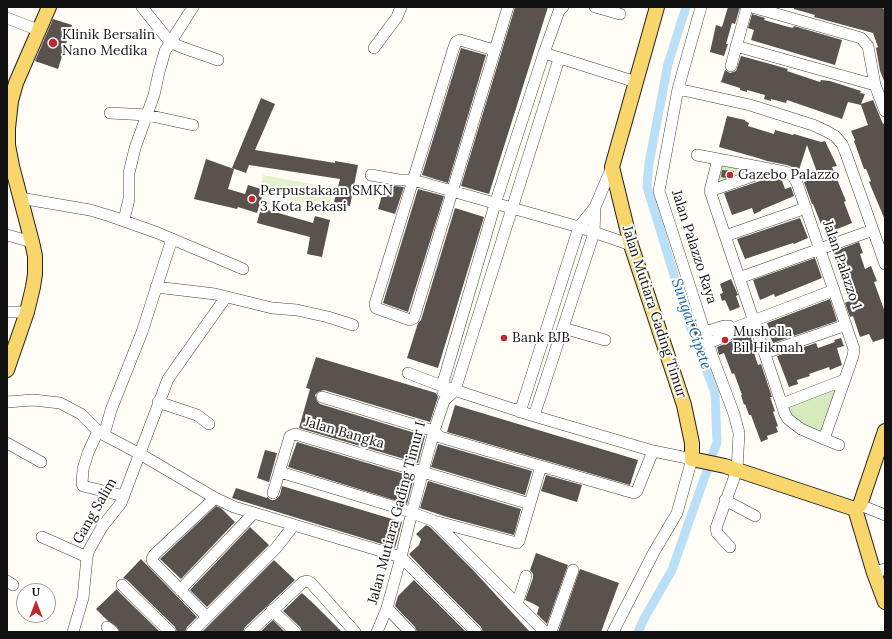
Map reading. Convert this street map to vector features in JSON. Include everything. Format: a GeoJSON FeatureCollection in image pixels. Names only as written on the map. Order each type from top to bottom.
{"type":"FeatureCollection","features":[{"type":"Feature","properties":{"kind":"main road"},"geometry":{"type":"LineString","coordinates":[[7,370],[27,312],[35,274],[32,242],[8,145],[11,101],[16,83],[49,7]]}},
{"type":"Feature","properties":{"kind":"main road","name":"Jalan Mutiara Gading Timur"},"geometry":{"type":"LineString","coordinates":[[657,7],[612,167],[631,245],[684,405],[695,459]]}},
{"type":"Feature","properties":{"kind":"main road"},"geometry":{"type":"LineString","coordinates":[[885,431],[858,507],[880,571],[885,602]]}},
{"type":"Feature","properties":{"kind":"main road"},"geometry":{"type":"LineString","coordinates":[[695,459],[731,468],[858,507]]}},
{"type":"Feature","properties":{"kind":"street"},"geometry":{"type":"LineString","coordinates":[[142,7],[170,42],[218,60]]}},
{"type":"Feature","properties":{"kind":"street"},"geometry":{"type":"LineString","coordinates":[[124,220],[129,199],[129,173],[134,148],[154,95],[165,51],[193,7]]}},
{"type":"Feature","properties":{"kind":"street"},"geometry":{"type":"LineString","coordinates":[[374,48],[397,16],[401,7]]}},
{"type":"Feature","properties":{"kind":"street"},"geometry":{"type":"LineString","coordinates":[[494,50],[460,40],[456,42],[375,304],[376,308],[410,320],[414,318],[508,7]]}},
{"type":"Feature","properties":{"kind":"street"},"geometry":{"type":"LineString","coordinates":[[442,386],[495,204],[544,53],[559,11],[563,7]]}},
{"type":"Feature","properties":{"kind":"street"},"geometry":{"type":"LineString","coordinates":[[595,7],[620,14]]}},
{"type":"Feature","properties":{"kind":"street","name":"Jalan Palazzo Raya"},"geometry":{"type":"LineString","coordinates":[[701,7],[678,90],[659,191],[707,338],[734,414],[739,433],[725,500],[716,528],[717,533],[730,547]]}},
{"type":"Feature","properties":{"kind":"street"},"geometry":{"type":"LineString","coordinates":[[731,66],[747,7]]}},
{"type":"Feature","properties":{"kind":"street"},"geometry":{"type":"LineString","coordinates":[[752,7],[861,38],[868,46],[875,85],[885,111]]}},
{"type":"Feature","properties":{"kind":"street"},"geometry":{"type":"LineString","coordinates":[[7,18],[38,30]]}},
{"type":"Feature","properties":{"kind":"street"},"geometry":{"type":"LineString","coordinates":[[736,46],[875,85]]}},
{"type":"Feature","properties":{"kind":"street"},"geometry":{"type":"LineString","coordinates":[[544,53],[559,59],[636,82]]}},
{"type":"Feature","properties":{"kind":"street"},"geometry":{"type":"LineString","coordinates":[[455,390],[559,59]]}},
{"type":"Feature","properties":{"kind":"street"},"geometry":{"type":"LineString","coordinates":[[678,90],[750,105],[813,125],[826,130],[835,136],[842,144],[845,151],[885,262]]}},
{"type":"Feature","properties":{"kind":"street"},"geometry":{"type":"LineString","coordinates":[[110,113],[147,115],[193,125]]}},
{"type":"Feature","properties":{"kind":"street","name":"Jalan Palazzo 1"},"geometry":{"type":"LineString","coordinates":[[696,155],[785,172],[793,176],[797,183],[854,349],[853,356],[824,439]]}},
{"type":"Feature","properties":{"kind":"street"},"geometry":{"type":"LineString","coordinates":[[718,159],[710,191],[753,321],[788,419],[793,424],[811,435],[839,445]]}},
{"type":"Feature","properties":{"kind":"street","name":"Jalan Mutiara Gading Timur"},"geometry":{"type":"LineString","coordinates":[[520,412],[579,228],[595,207],[612,167]]}},
{"type":"Feature","properties":{"kind":"street"},"geometry":{"type":"LineString","coordinates":[[710,191],[773,169]]}},
{"type":"Feature","properties":{"kind":"street"},"geometry":{"type":"LineString","coordinates":[[371,175],[399,180],[413,180],[579,228],[631,245]]}},
{"type":"Feature","properties":{"kind":"street"},"geometry":{"type":"LineString","coordinates":[[20,198],[90,210],[124,220],[243,268]]}},
{"type":"Feature","properties":{"kind":"street","name":"Jalan Mutiara Gading Timur"},"geometry":{"type":"LineString","coordinates":[[534,416],[594,233],[595,207]]}},
{"type":"Feature","properties":{"kind":"street"},"geometry":{"type":"LineString","coordinates":[[725,236],[806,208]]}},
{"type":"Feature","properties":{"kind":"street"},"geometry":{"type":"LineString","coordinates":[[739,278],[873,230]]}},
{"type":"Feature","properties":{"kind":"street"},"geometry":{"type":"LineString","coordinates":[[7,235],[32,242]]}},
{"type":"Feature","properties":{"kind":"street"},"geometry":{"type":"LineString","coordinates":[[124,496],[83,486],[83,469],[88,453],[101,433],[111,410],[142,332],[172,240]]}},
{"type":"Feature","properties":{"kind":"street"},"geometry":{"type":"LineString","coordinates":[[156,287],[215,294],[272,308],[297,310],[328,317],[353,325]]}},
{"type":"Feature","properties":{"kind":"street"},"geometry":{"type":"LineString","coordinates":[[707,338],[728,336],[732,329],[834,290]]}},
{"type":"Feature","properties":{"kind":"street","name":"Gang Salim"},"geometry":{"type":"LineString","coordinates":[[73,632],[83,598],[89,550],[102,527],[116,510],[124,496],[158,402],[168,379],[226,297]]}},
{"type":"Feature","properties":{"kind":"street"},"geometry":{"type":"LineString","coordinates":[[7,312],[27,312]]}},
{"type":"Feature","properties":{"kind":"street"},"geometry":{"type":"LineString","coordinates":[[765,353],[846,325]]}},
{"type":"Feature","properties":{"kind":"street"},"geometry":{"type":"LineString","coordinates":[[563,328],[605,340]]}},
{"type":"Feature","properties":{"kind":"street"},"geometry":{"type":"LineString","coordinates":[[408,373],[520,412],[653,451],[695,459],[677,513],[654,552],[612,632]]}},
{"type":"Feature","properties":{"kind":"street"},"geometry":{"type":"LineString","coordinates":[[782,404],[844,380]]}},
{"type":"Feature","properties":{"kind":"street","name":"Jalan Mutiara Gading Timur I"},"geometry":{"type":"LineString","coordinates":[[377,632],[387,608],[434,431],[444,401],[442,386]]}},
{"type":"Feature","properties":{"kind":"street","name":"Jalan Mutiara Gading Timur I"},"geometry":{"type":"LineString","coordinates":[[444,401],[455,390]]}},
{"type":"Feature","properties":{"kind":"street"},"geometry":{"type":"LineString","coordinates":[[322,397],[434,431],[440,437],[634,493],[638,491],[653,451]]}},
{"type":"Feature","properties":{"kind":"street"},"geometry":{"type":"LineString","coordinates":[[7,402],[33,400],[60,403],[81,414],[101,433],[215,498],[234,507],[253,514],[401,557],[476,632]]}},
{"type":"Feature","properties":{"kind":"street"},"geometry":{"type":"LineString","coordinates":[[158,402],[197,415],[210,424]]}},
{"type":"Feature","properties":{"kind":"street","name":"Jalan Bangka"},"geometry":{"type":"LineString","coordinates":[[273,493],[290,436],[295,434],[424,472]]}},
{"type":"Feature","properties":{"kind":"street"},"geometry":{"type":"LineString","coordinates":[[7,444],[41,462]]}},
{"type":"Feature","properties":{"kind":"street"},"geometry":{"type":"LineString","coordinates":[[280,472],[434,520],[517,542],[519,541],[541,466]]}},
{"type":"Feature","properties":{"kind":"street"},"geometry":{"type":"LineString","coordinates":[[424,472],[530,504]]}},
{"type":"Feature","properties":{"kind":"street"},"geometry":{"type":"LineString","coordinates":[[207,617],[153,562],[152,559],[154,555],[215,498]]}},
{"type":"Feature","properties":{"kind":"street"},"geometry":{"type":"LineString","coordinates":[[725,500],[755,516]]}},
{"type":"Feature","properties":{"kind":"street"},"geometry":{"type":"LineString","coordinates":[[858,507],[885,515]]}},
{"type":"Feature","properties":{"kind":"street"},"geometry":{"type":"LineString","coordinates":[[180,590],[253,514]]}},
{"type":"Feature","properties":{"kind":"street"},"geometry":{"type":"LineString","coordinates":[[434,520],[545,632]]}},
{"type":"Feature","properties":{"kind":"street"},"geometry":{"type":"LineString","coordinates":[[192,632],[276,548],[294,525]]}},
{"type":"Feature","properties":{"kind":"street"},"geometry":{"type":"LineString","coordinates":[[42,537],[87,557]]}},
{"type":"Feature","properties":{"kind":"street"},"geometry":{"type":"LineString","coordinates":[[551,632],[573,570]]}},
{"type":"Feature","properties":{"kind":"street"},"geometry":{"type":"LineString","coordinates":[[517,604],[526,576]]}},
{"type":"Feature","properties":{"kind":"street"},"geometry":{"type":"LineString","coordinates":[[250,632],[303,582],[307,581],[311,583],[355,632]]}},
{"type":"Feature","properties":{"kind":"street"},"geometry":{"type":"LineString","coordinates":[[122,585],[170,632]]}},
{"type":"Feature","properties":{"kind":"street"},"geometry":{"type":"LineString","coordinates":[[387,608],[410,632]]}},
{"type":"Feature","properties":{"kind":"street"},"geometry":{"type":"LineString","coordinates":[[272,610],[295,632]]}},
{"type":"Feature","properties":{"kind":"green space"},"geometry":{"type":"Polygon","coordinates":[[[720,164],[756,172],[715,186],[720,164]]]}},
{"type":"Feature","properties":{"kind":"green space"},"geometry":{"type":"Polygon","coordinates":[[[263,175],[333,188],[329,207],[260,194],[263,175]]]}},
{"type":"Feature","properties":{"kind":"green space"},"geometry":{"type":"Polygon","coordinates":[[[836,387],[821,435],[799,428],[786,406],[836,387]]]}},
{"type":"Feature","properties":{"kind":"building"},"geometry":{"type":"Polygon","coordinates":[[[515,7],[548,7],[489,194],[461,186],[515,7]]]}},
{"type":"Feature","properties":{"kind":"building"},"geometry":{"type":"Polygon","coordinates":[[[728,7],[740,7],[735,24],[732,23],[724,56],[710,52],[716,25],[722,27],[728,7]]]}},
{"type":"Feature","properties":{"kind":"building"},"geometry":{"type":"Polygon","coordinates":[[[794,7],[879,7],[885,9],[885,83],[880,71],[876,48],[878,47],[873,33],[814,17],[815,15],[794,9],[794,7]]]}},
{"type":"Feature","properties":{"kind":"building"},"geometry":{"type":"Polygon","coordinates":[[[752,14],[765,18],[764,20],[793,28],[794,26],[842,40],[835,65],[751,40],[754,30],[748,28],[752,14]]]}},
{"type":"Feature","properties":{"kind":"building","name":"Klinik Bersalin Nano Medika"},"geometry":{"type":"Polygon","coordinates":[[[53,19],[72,25],[58,69],[35,61],[53,19]]]}},
{"type":"Feature","properties":{"kind":"building"},"geometry":{"type":"Polygon","coordinates":[[[461,48],[486,55],[448,183],[422,175],[461,48]]]}},
{"type":"Feature","properties":{"kind":"building"},"geometry":{"type":"Polygon","coordinates":[[[741,56],[788,69],[787,71],[820,82],[821,80],[830,81],[861,91],[860,93],[865,94],[861,104],[873,100],[883,124],[885,123],[885,220],[869,182],[871,181],[866,169],[864,169],[851,131],[868,125],[861,105],[848,102],[842,119],[787,100],[786,103],[771,99],[771,101],[764,99],[765,95],[747,90],[747,92],[740,90],[740,88],[721,82],[725,70],[730,73],[736,71],[741,56]]]}},
{"type":"Feature","properties":{"kind":"building"},"geometry":{"type":"Polygon","coordinates":[[[261,98],[275,104],[255,150],[335,163],[335,161],[358,165],[350,206],[334,202],[340,179],[249,165],[246,173],[232,168],[261,98]]]}},
{"type":"Feature","properties":{"kind":"building"},"geometry":{"type":"Polygon","coordinates":[[[727,116],[745,120],[749,123],[748,126],[774,134],[775,130],[821,142],[825,141],[837,166],[832,167],[846,201],[844,202],[852,223],[830,232],[826,222],[821,224],[804,182],[807,181],[805,177],[817,172],[807,145],[799,170],[787,165],[767,161],[719,147],[727,116]]]}},
{"type":"Feature","properties":{"kind":"building"},"geometry":{"type":"Polygon","coordinates":[[[206,159],[234,169],[228,189],[245,194],[248,185],[264,190],[257,213],[238,207],[237,209],[194,199],[206,159]]]}},
{"type":"Feature","properties":{"kind":"building"},"geometry":{"type":"Polygon","coordinates":[[[722,170],[734,171],[734,175],[726,178],[721,177],[722,170]]]}},
{"type":"Feature","properties":{"kind":"building"},"geometry":{"type":"Polygon","coordinates":[[[772,177],[781,178],[785,189],[791,187],[794,196],[754,214],[752,208],[732,215],[724,193],[772,177]]]}},
{"type":"Feature","properties":{"kind":"building"},"geometry":{"type":"Polygon","coordinates":[[[385,185],[404,187],[395,214],[378,209],[385,185]]]}},
{"type":"Feature","properties":{"kind":"building"},"geometry":{"type":"Polygon","coordinates":[[[418,189],[444,196],[408,312],[383,303],[418,189]]]}},
{"type":"Feature","properties":{"kind":"building"},"geometry":{"type":"Polygon","coordinates":[[[261,208],[313,223],[315,216],[330,220],[322,257],[307,254],[310,237],[257,223],[261,208]]]}},
{"type":"Feature","properties":{"kind":"building"},"geometry":{"type":"Polygon","coordinates":[[[455,208],[484,217],[438,368],[407,358],[418,323],[421,320],[455,208]]]}},
{"type":"Feature","properties":{"kind":"building"},"geometry":{"type":"Polygon","coordinates":[[[800,218],[808,238],[794,244],[793,243],[745,259],[737,239],[800,218]]]}},
{"type":"Feature","properties":{"kind":"building"},"geometry":{"type":"Polygon","coordinates":[[[859,242],[863,253],[860,254],[865,269],[871,266],[877,281],[874,282],[885,312],[885,338],[873,342],[869,334],[860,337],[853,316],[850,317],[845,303],[851,300],[833,252],[859,242]]]}},
{"type":"Feature","properties":{"kind":"building"},"geometry":{"type":"Polygon","coordinates":[[[815,258],[822,278],[775,297],[774,294],[760,300],[753,280],[815,258]]]}},
{"type":"Feature","properties":{"kind":"building"},"geometry":{"type":"Polygon","coordinates":[[[731,279],[738,295],[736,296],[740,307],[730,311],[725,300],[722,301],[720,294],[723,293],[720,284],[731,279]]]}},
{"type":"Feature","properties":{"kind":"building"},"geometry":{"type":"Polygon","coordinates":[[[830,299],[837,321],[773,343],[767,329],[769,328],[767,323],[830,299]]]}},
{"type":"Feature","properties":{"kind":"building"},"geometry":{"type":"Polygon","coordinates":[[[692,317],[703,348],[700,349],[689,318],[692,317]]]}},
{"type":"Feature","properties":{"kind":"building"},"geometry":{"type":"Polygon","coordinates":[[[748,330],[755,349],[753,350],[758,365],[761,364],[772,397],[770,397],[775,411],[773,412],[778,426],[776,427],[778,432],[767,436],[768,439],[761,442],[751,415],[749,415],[745,404],[744,405],[734,373],[732,374],[724,353],[719,355],[717,347],[732,341],[738,334],[748,330]]]}},
{"type":"Feature","properties":{"kind":"building"},"geometry":{"type":"Polygon","coordinates":[[[841,338],[844,346],[837,348],[842,365],[830,370],[829,367],[809,374],[810,376],[797,380],[798,384],[789,387],[777,356],[816,343],[818,348],[835,342],[834,340],[841,338]]]}},
{"type":"Feature","properties":{"kind":"building"},"geometry":{"type":"Polygon","coordinates":[[[316,357],[436,393],[438,397],[430,422],[324,390],[315,395],[320,404],[425,436],[418,463],[299,428],[310,389],[306,388],[316,357]]]}},
{"type":"Feature","properties":{"kind":"building"},"geometry":{"type":"Polygon","coordinates":[[[455,405],[638,460],[630,485],[447,432],[455,405]]]}},
{"type":"Feature","properties":{"kind":"building"},"geometry":{"type":"Polygon","coordinates":[[[297,442],[414,477],[407,504],[288,467],[297,442]]]}},
{"type":"Feature","properties":{"kind":"building"},"geometry":{"type":"Polygon","coordinates":[[[438,444],[532,471],[525,495],[431,467],[438,444]]]}},
{"type":"Feature","properties":{"kind":"building"},"geometry":{"type":"Polygon","coordinates":[[[265,450],[277,453],[269,482],[257,478],[265,450]]]}},
{"type":"Feature","properties":{"kind":"building"},"geometry":{"type":"Polygon","coordinates":[[[546,475],[582,485],[577,502],[541,491],[546,475]]]}},
{"type":"Feature","properties":{"kind":"building"},"geometry":{"type":"Polygon","coordinates":[[[428,481],[521,509],[514,535],[420,508],[428,481]]]}},
{"type":"Feature","properties":{"kind":"building"},"geometry":{"type":"Polygon","coordinates":[[[282,486],[402,522],[395,548],[232,498],[236,488],[275,500],[280,495],[282,486]]]}},
{"type":"Feature","properties":{"kind":"building"},"geometry":{"type":"Polygon","coordinates":[[[216,506],[221,508],[235,522],[181,579],[160,559],[216,506]]]}},
{"type":"Feature","properties":{"kind":"building"},"geometry":{"type":"Polygon","coordinates":[[[426,525],[430,527],[473,570],[530,632],[483,632],[481,627],[409,554],[419,545],[421,539],[416,534],[426,525]]]}},
{"type":"Feature","properties":{"kind":"building"},"geometry":{"type":"Polygon","coordinates":[[[250,527],[269,545],[207,607],[190,590],[250,527]]]}},
{"type":"Feature","properties":{"kind":"building"},"geometry":{"type":"Polygon","coordinates":[[[536,553],[568,565],[547,624],[537,614],[539,607],[525,600],[533,578],[533,574],[530,570],[536,553]]]}},
{"type":"Feature","properties":{"kind":"building"},"geometry":{"type":"Polygon","coordinates":[[[141,559],[197,617],[187,627],[185,632],[177,632],[175,627],[127,580],[123,578],[141,559]]]}},
{"type":"Feature","properties":{"kind":"building"},"geometry":{"type":"Polygon","coordinates":[[[274,560],[295,580],[245,627],[243,632],[202,632],[274,560]]]}},
{"type":"Feature","properties":{"kind":"building"},"geometry":{"type":"Polygon","coordinates":[[[580,569],[619,583],[601,632],[558,632],[580,569]]]}},
{"type":"Feature","properties":{"kind":"building"},"geometry":{"type":"Polygon","coordinates":[[[414,580],[466,632],[417,632],[415,627],[395,606],[398,596],[414,580]]]}},
{"type":"Feature","properties":{"kind":"building"},"geometry":{"type":"Polygon","coordinates":[[[117,589],[160,632],[120,632],[117,627],[96,609],[117,589]]]}},
{"type":"Feature","properties":{"kind":"building"},"geometry":{"type":"Polygon","coordinates":[[[302,593],[342,632],[302,632],[300,627],[283,611],[302,593]]]}},
{"type":"Feature","properties":{"kind":"building"},"geometry":{"type":"Polygon","coordinates":[[[273,620],[285,632],[260,632],[273,620]]]}},
{"type":"Feature","properties":{"kind":"waterway","name":"Sungai Cipete"},"geometry":{"type":"LineString","coordinates":[[638,632],[672,570],[717,442],[715,393],[689,324],[647,187],[649,163],[668,64],[686,7]]}},
{"type":"Feature","properties":{"kind":"place","name":"Klinik Bersalin Nano Medika"},"geometry":{"type":"Point","coordinates":[53,43]}},
{"type":"Feature","properties":{"kind":"place","name":"Gazebo Palazzo"},"geometry":{"type":"Point","coordinates":[730,175]}},
{"type":"Feature","properties":{"kind":"place","name":"Perpustakaan SMKN 3 Kota Bekasi"},"geometry":{"type":"Point","coordinates":[252,199]}},
{"type":"Feature","properties":{"kind":"place","name":"Bank BJB"},"geometry":{"type":"Point","coordinates":[504,338]}},
{"type":"Feature","properties":{"kind":"place","name":"Musholla Bil Hikmah"},"geometry":{"type":"Point","coordinates":[725,340]}}]}
